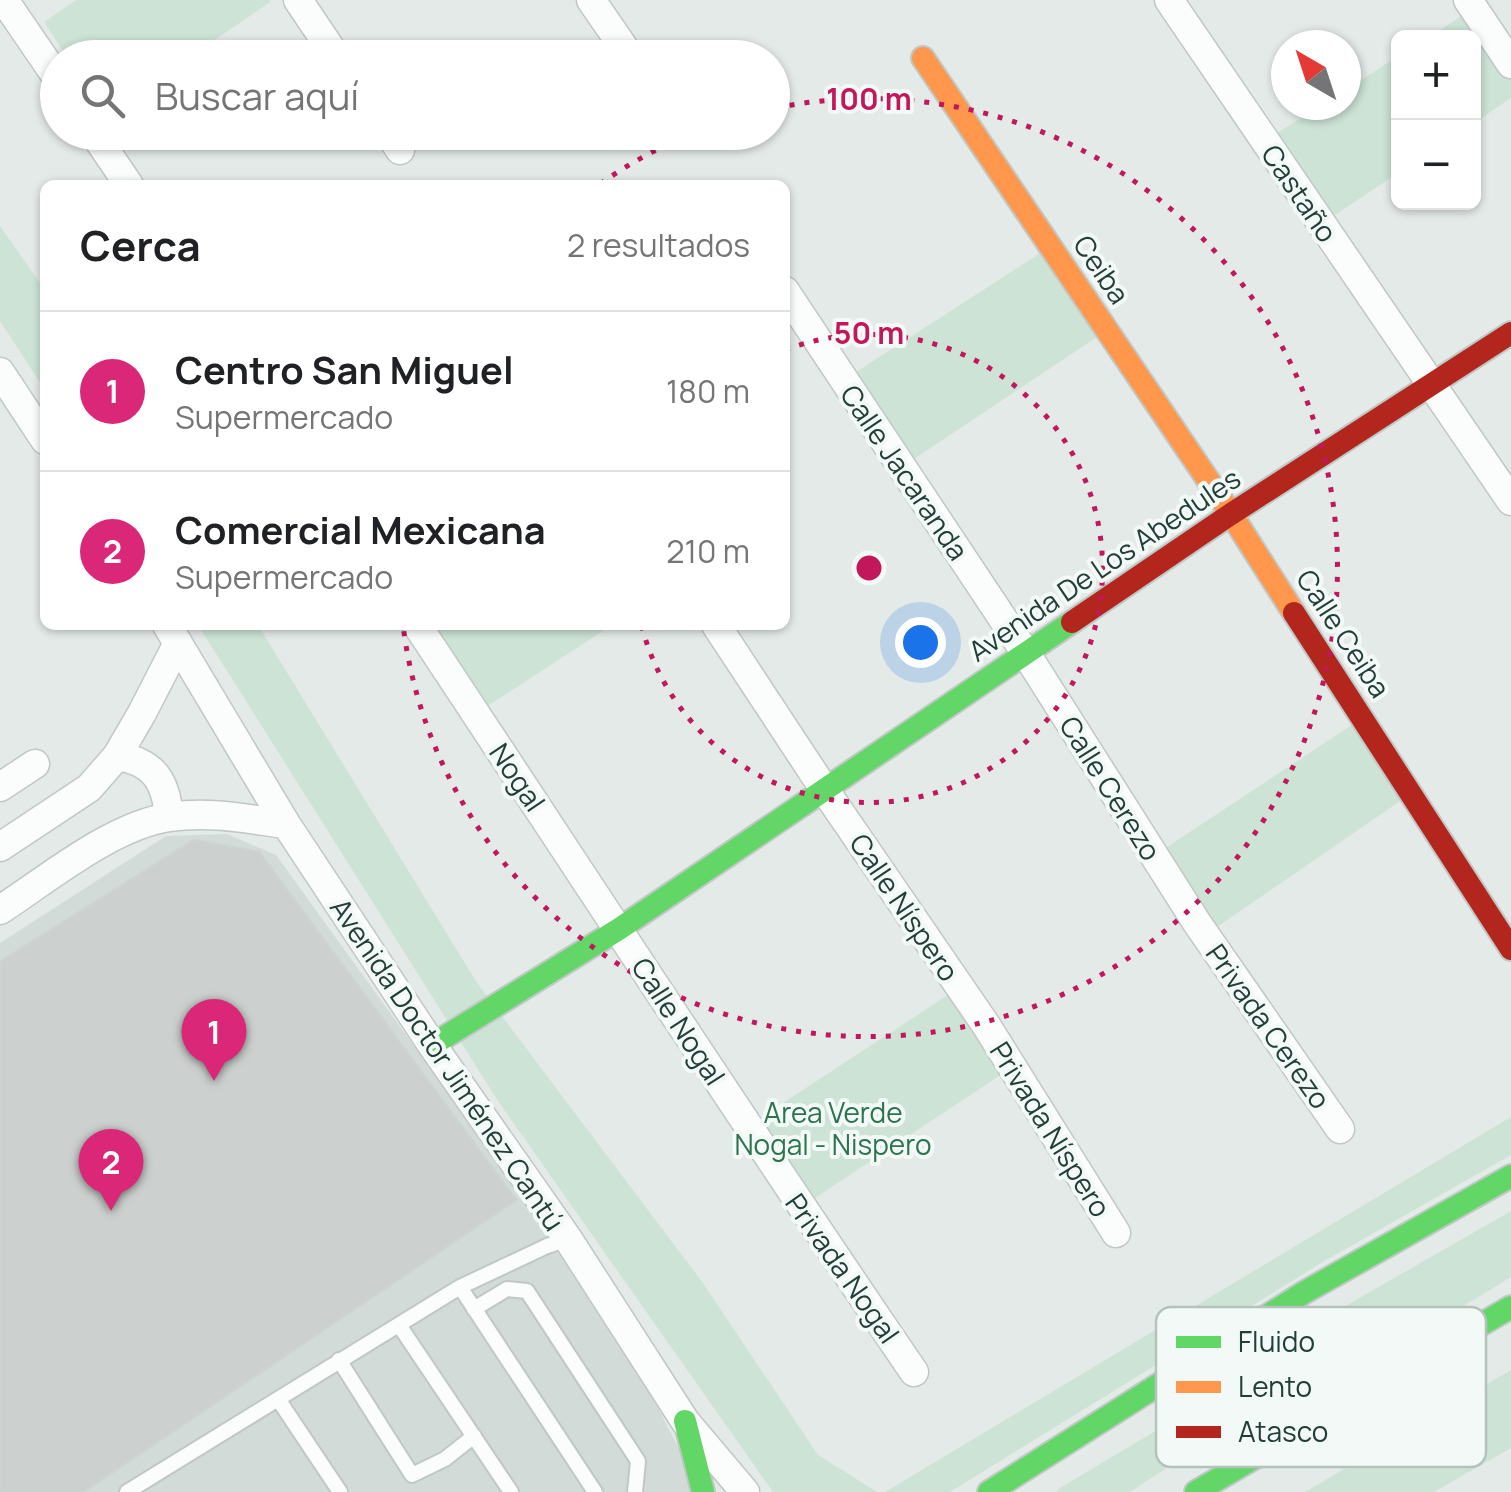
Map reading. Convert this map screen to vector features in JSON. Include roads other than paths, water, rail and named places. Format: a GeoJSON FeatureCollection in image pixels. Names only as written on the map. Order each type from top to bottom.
{"type":"FeatureCollection","features":[{"type":"Feature","properties":{"kind":"street"},"geometry":{"type":"LineString","coordinates":[[4,0],[40,53]]}},
{"type":"Feature","properties":{"kind":"street"},"geometry":{"type":"LineString","coordinates":[[298,0],[325,40]]}},
{"type":"Feature","properties":{"kind":"street"},"geometry":{"type":"LineString","coordinates":[[591,0],[619,40]]}},
{"type":"Feature","properties":{"kind":"street","name":"Castaño"},"geometry":{"type":"LineString","coordinates":[[1169,0],[1511,501]]}},
{"type":"Feature","properties":{"kind":"street"},"geometry":{"type":"LineString","coordinates":[[1468,0],[1511,64]]}},
{"type":"Feature","properties":{"kind":"street","name":"Ceiba"},"geometry":{"type":"LineString","coordinates":[[923,58],[1231,514]]}},
{"type":"Feature","properties":{"kind":"street"},"geometry":{"type":"LineString","coordinates":[[105,150],[126,180]]}},
{"type":"Feature","properties":{"kind":"street","name":"Calle Jacaranda"},"geometry":{"type":"LineString","coordinates":[[790,299],[1025,652]]}},
{"type":"Feature","properties":{"kind":"street","name":"Avenida De Los Abedules"},"geometry":{"type":"LineString","coordinates":[[432,1045],[619,929],[1231,514],[1511,333]]}},
{"type":"Feature","properties":{"kind":"street"},"geometry":{"type":"LineString","coordinates":[[0,372],[40,432]]}},
{"type":"Feature","properties":{"kind":"street","name":"Calle Ceiba"},"geometry":{"type":"LineString","coordinates":[[1231,514],[1511,949]]}},
{"type":"Feature","properties":{"kind":"street","name":"Nogal"},"geometry":{"type":"LineString","coordinates":[[420,630],[619,929]]}},
{"type":"Feature","properties":{"kind":"street","name":"Calle Níspero"},"geometry":{"type":"LineString","coordinates":[[719,630],[986,1025]]}},
{"type":"Feature","properties":{"kind":"street"},"geometry":{"type":"LineString","coordinates":[[0,848],[89,788],[117,756],[173,634]]}},
{"type":"Feature","properties":{"kind":"street","name":"Avenida Doctor Jiménez Cantú"},"geometry":{"type":"LineString","coordinates":[[173,634],[286,824],[432,1045],[568,1239],[685,1420],[745,1492]]}},
{"type":"Feature","properties":{"kind":"street","name":"Calle Cerezo"},"geometry":{"type":"LineString","coordinates":[[1025,652],[1197,923]]}},
{"type":"Feature","properties":{"kind":"street"},"geometry":{"type":"LineString","coordinates":[[117,756],[138,760],[157,775],[168,798],[169,817]]}},
{"type":"Feature","properties":{"kind":"street"},"geometry":{"type":"LineString","coordinates":[[0,787],[36,764]]}},
{"type":"Feature","properties":{"kind":"street"},"geometry":{"type":"LineString","coordinates":[[0,910],[122,830],[169,817],[216,814],[286,824]]}},
{"type":"Feature","properties":{"kind":"street","name":"Privada Cerezo"},"geometry":{"type":"LineString","coordinates":[[1197,923],[1340,1129]]}},
{"type":"Feature","properties":{"kind":"street","name":"Calle Nogal"},"geometry":{"type":"LineString","coordinates":[[619,929],[772,1164]]}},
{"type":"Feature","properties":{"kind":"street","name":"Privada Níspero"},"geometry":{"type":"LineString","coordinates":[[986,1025],[1116,1233]]}},
{"type":"Feature","properties":{"kind":"street","name":"Privada Nogal"},"geometry":{"type":"LineString","coordinates":[[772,1164],[914,1372]]}},
{"type":"Feature","properties":{"kind":"street"},"geometry":{"type":"LineString","coordinates":[[1282,1307],[1511,1176]]}},
{"type":"Feature","properties":{"kind":"street"},"geometry":{"type":"LineString","coordinates":[[1486,1322],[1511,1307]]}},
{"type":"Feature","properties":{"kind":"street"},"geometry":{"type":"LineString","coordinates":[[1001,1488],[1156,1388]]}},
{"type":"Feature","properties":{"kind":"street"},"geometry":{"type":"LineString","coordinates":[[685,1420],[703,1492]]}},
{"type":"Feature","properties":{"kind":"street"},"geometry":{"type":"LineString","coordinates":[[1196,1492],[1239,1467]]}},
{"type":"Feature","properties":{"kind":"lane"},"geometry":{"type":"LineString","coordinates":[[127,1492],[460,1287],[568,1239]]}},
{"type":"Feature","properties":{"kind":"lane"},"geometry":{"type":"LineString","coordinates":[[460,1287],[596,1492]]}},
{"type":"Feature","properties":{"kind":"lane"},"geometry":{"type":"LineString","coordinates":[[474,1309],[507,1289],[527,1291],[638,1461],[635,1492]]}},
{"type":"Feature","properties":{"kind":"lane"},"geometry":{"type":"LineString","coordinates":[[399,1325],[511,1492]]}},
{"type":"Feature","properties":{"kind":"lane"},"geometry":{"type":"LineString","coordinates":[[339,1360],[412,1475],[445,1459],[474,1436]]}},
{"type":"Feature","properties":{"kind":"lane"},"geometry":{"type":"LineString","coordinates":[[278,1399],[340,1492]]}},
{"type":"Feature","properties":{"kind":"place","name":"Centro San Miguel"},"geometry":{"type":"Point","coordinates":[214,1081]}},
{"type":"Feature","properties":{"kind":"place","name":"Comercial Mexicana"},"geometry":{"type":"Point","coordinates":[111,1211]}},
{"type":"Feature","properties":{"kind":"park label","name":"Area Verde Nogal - Nispero"},"geometry":{"type":"Point","coordinates":[833,1128]}}]}
